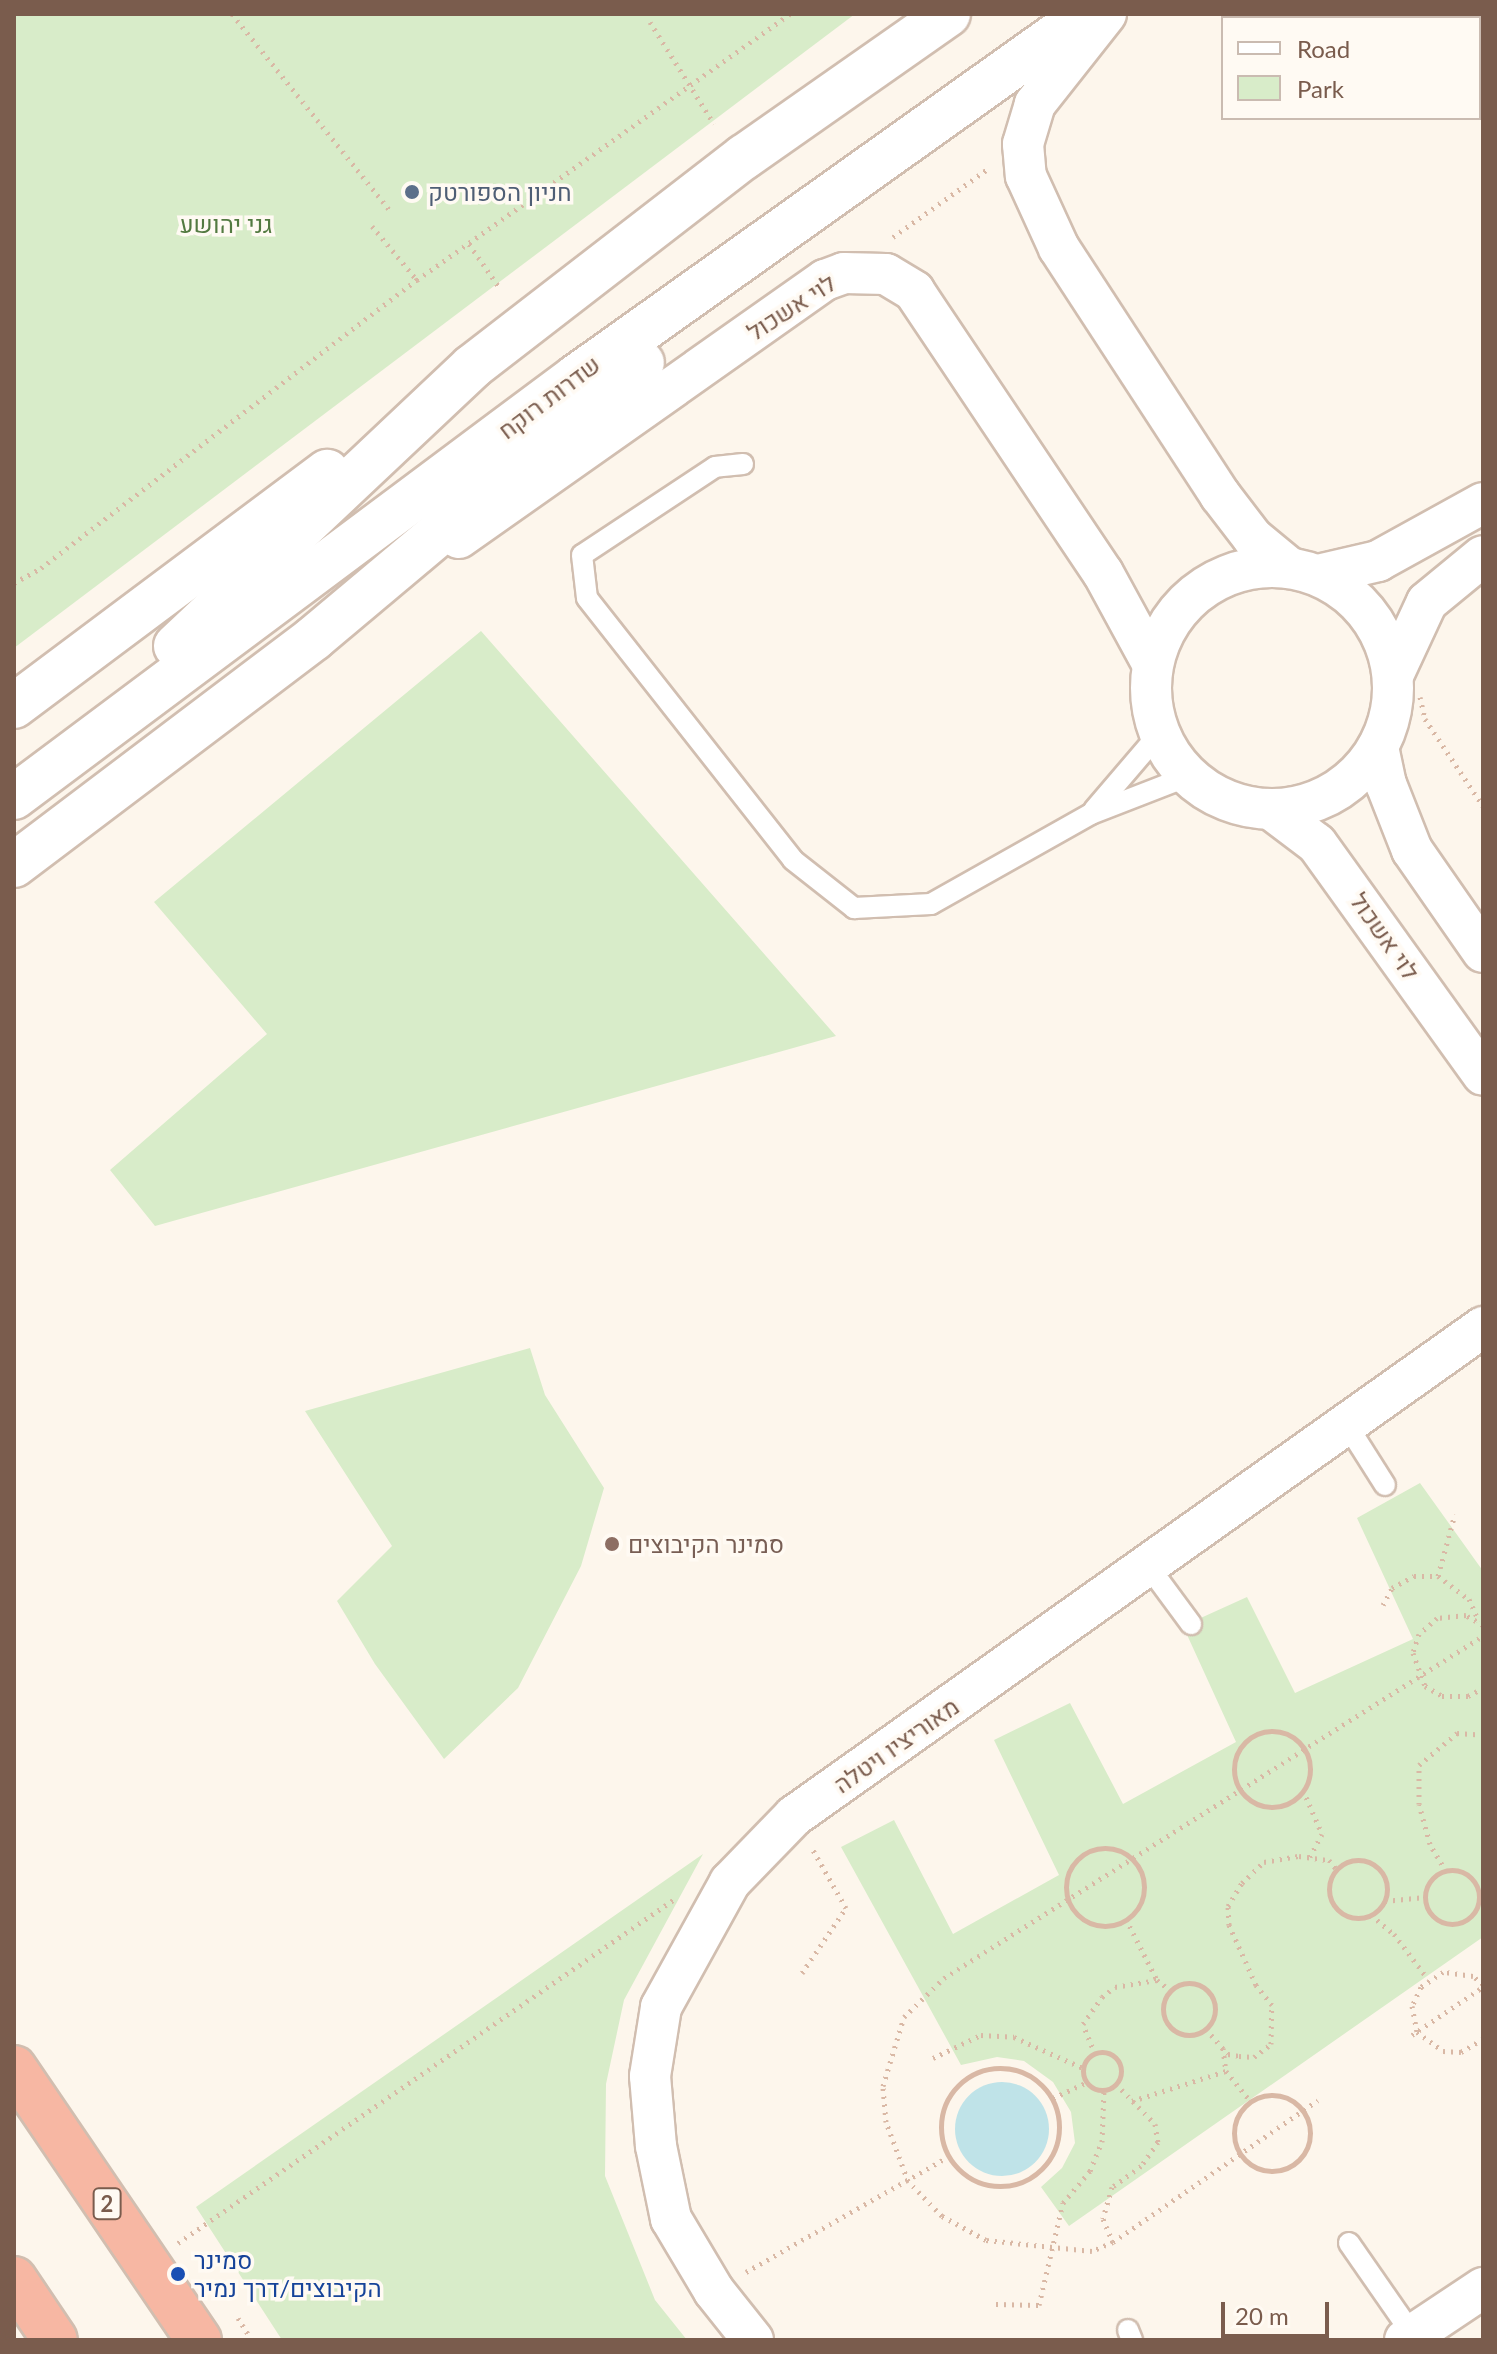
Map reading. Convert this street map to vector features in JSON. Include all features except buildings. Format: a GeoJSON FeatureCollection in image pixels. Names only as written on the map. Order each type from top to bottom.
{"type":"FeatureCollection","features":[{"type":"Feature","properties":{"kind":"highway","name":"2"},"geometry":{"type":"LineString","coordinates":[[14,2068],[199,2340]]}},
{"type":"Feature","properties":{"kind":"highway"},"geometry":{"type":"LineString","coordinates":[[14,2279],[55,2340]]}},
{"type":"Feature","properties":{"kind":"main road","name":"שדרות רוקח"},"geometry":{"type":"LineString","coordinates":[[17,795],[472,367],[744,157],[948,14]]}},
{"type":"Feature","properties":{"kind":"main road","name":"שדרות רוקח"},"geometry":{"type":"LineString","coordinates":[[17,795],[576,377],[980,84],[1086,14]]}},
{"type":"Feature","properties":{"kind":"main road"},"geometry":{"type":"LineString","coordinates":[[14,865],[314,638],[980,84]]}},
{"type":"Feature","properties":{"kind":"main road"},"geometry":{"type":"LineString","coordinates":[[14,706],[174,583],[472,367]]}},
{"type":"Feature","properties":{"kind":"street"},"geometry":{"type":"LineString","coordinates":[[1106,14],[1035,104],[1023,144],[1026,176],[1059,248],[1220,495],[1253,538],[1303,571],[1347,591],[1369,614],[1386,642],[1394,673],[1392,712],[1378,747],[1359,773],[1334,792],[1272,810],[1236,805],[1189,776],[1159,734],[1150,698],[1152,663],[1165,629],[1187,600],[1216,579],[1251,568],[1303,571],[1378,561],[1483,503]]}},
{"type":"Feature","properties":{"kind":"street","name":"לוי אשכול"},"geometry":{"type":"LineString","coordinates":[[314,638],[825,280],[844,273],[886,274],[914,291],[1103,573],[1152,663]]}},
{"type":"Feature","properties":{"kind":"street"},"geometry":{"type":"LineString","coordinates":[[1394,673],[1427,602],[1483,556]]}},
{"type":"Feature","properties":{"kind":"street"},"geometry":{"type":"LineString","coordinates":[[1378,747],[1386,784],[1412,850],[1483,952]]}},
{"type":"Feature","properties":{"kind":"street","name":"לוי אשכול"},"geometry":{"type":"LineString","coordinates":[[1272,810],[1317,844],[1483,1075]]}},
{"type":"Feature","properties":{"kind":"street","name":"מאוריציו ויטלה"},"geometry":{"type":"LineString","coordinates":[[753,2340],[714,2291],[671,2219],[656,2146],[650,2076],[661,2007],[730,1882],[794,1816],[1149,1567],[1483,1327]]}},
{"type":"Feature","properties":{"kind":"street"},"geometry":{"type":"LineString","coordinates":[[1411,2338],[1483,2288]]}},
{"type":"Feature","properties":{"kind":"lane"},"geometry":{"type":"LineString","coordinates":[[743,464],[715,467],[582,555],[587,598],[793,860],[854,908],[931,904],[1091,814],[1189,776]]}},
{"type":"Feature","properties":{"kind":"lane"},"geometry":{"type":"LineString","coordinates":[[1091,814],[1159,734]]}},
{"type":"Feature","properties":{"kind":"lane"},"geometry":{"type":"LineString","coordinates":[[1347,1425],[1385,1485]]}},
{"type":"Feature","properties":{"kind":"lane"},"geometry":{"type":"LineString","coordinates":[[1149,1567],[1191,1624]]}},
{"type":"Feature","properties":{"kind":"lane"},"geometry":{"type":"LineString","coordinates":[[1349,2243],[1411,2338]]}},
{"type":"Feature","properties":{"kind":"path"},"geometry":{"type":"LineString","coordinates":[[232,14],[391,212]]}},
{"type":"Feature","properties":{"kind":"path"},"geometry":{"type":"LineString","coordinates":[[14,583],[41,568],[417,280],[790,14]]}},
{"type":"Feature","properties":{"kind":"path"},"geometry":{"type":"LineString","coordinates":[[650,22],[714,124]]}},
{"type":"Feature","properties":{"kind":"path"},"geometry":{"type":"LineString","coordinates":[[844,273],[1023,144]]}},
{"type":"Feature","properties":{"kind":"path"},"geometry":{"type":"LineString","coordinates":[[372,226],[417,280]]}},
{"type":"Feature","properties":{"kind":"path"},"geometry":{"type":"LineString","coordinates":[[469,244],[499,287]]}},
{"type":"Feature","properties":{"kind":"path"},"geometry":{"type":"LineString","coordinates":[[1476,796],[1483,806]]}},
{"type":"Feature","properties":{"kind":"path"},"geometry":{"type":"LineString","coordinates":[[1438,1576],[1455,1514]]}},
{"type":"Feature","properties":{"kind":"path"},"geometry":{"type":"LineString","coordinates":[[1383,1605],[1392,1588],[1414,1576],[1438,1576],[1469,1599],[1481,1624]]}},
{"type":"Feature","properties":{"kind":"path"},"geometry":{"type":"LineString","coordinates":[[1481,1624],[1451,1614],[1429,1623],[1413,1653],[1419,1676],[1442,1696],[1456,1698],[1482,1690]]}},
{"type":"Feature","properties":{"kind":"path"},"geometry":{"type":"LineString","coordinates":[[1318,2100],[1113,2242],[1092,2251],[986,2240],[942,2216],[908,2181],[893,2149],[883,2086],[904,2017],[944,1978],[1067,1897],[1483,1636]]}},
{"type":"Feature","properties":{"kind":"path"},"geometry":{"type":"LineString","coordinates":[[1277,1731],[1305,1748],[1309,1776],[1303,1790],[1286,1804],[1264,1807],[1239,1789],[1234,1758],[1256,1734],[1277,1731]]}},
{"type":"Feature","properties":{"kind":"path"},"geometry":{"type":"LineString","coordinates":[[1446,1871],[1430,1844],[1419,1804],[1419,1765],[1457,1733],[1483,1735]]}},
{"type":"Feature","properties":{"kind":"path"},"geometry":{"type":"LineString","coordinates":[[1303,1790],[1322,1834],[1310,1857]]}},
{"type":"Feature","properties":{"kind":"path"},"geometry":{"type":"LineString","coordinates":[[794,1816],[846,1908],[802,1973]]}},
{"type":"Feature","properties":{"kind":"path"},"geometry":{"type":"LineString","coordinates":[[1116,1848],[1131,1858],[1145,1885],[1140,1906],[1115,1925],[1091,1924],[1073,1910],[1067,1897],[1072,1865],[1084,1853],[1116,1848]]}},
{"type":"Feature","properties":{"kind":"path"},"geometry":{"type":"LineString","coordinates":[[1206,2029],[1228,2054],[1254,2057],[1271,2044],[1275,2025],[1272,2005],[1234,1943],[1228,1906],[1264,1862],[1310,1857],[1329,1860],[1337,1870]]}},
{"type":"Feature","properties":{"kind":"path"},"geometry":{"type":"LineString","coordinates":[[1385,1901],[1385,1879],[1373,1864],[1357,1860],[1337,1870],[1329,1892],[1334,1904],[1347,1916],[1371,1915],[1394,1934],[1428,1979]]}},
{"type":"Feature","properties":{"kind":"path"},"geometry":{"type":"LineString","coordinates":[[1446,1871],[1461,1872],[1476,1885],[1475,1912],[1461,1923],[1443,1923],[1430,1913],[1425,1897],[1431,1881],[1446,1871]]}},
{"type":"Feature","properties":{"kind":"path"},"geometry":{"type":"LineString","coordinates":[[147,2263],[689,1889]]}},
{"type":"Feature","properties":{"kind":"path"},"geometry":{"type":"LineString","coordinates":[[1371,1915],[1385,1901],[1425,1897]]}},
{"type":"Feature","properties":{"kind":"path"},"geometry":{"type":"LineString","coordinates":[[1126,1919],[1157,1980],[1171,1991]]}},
{"type":"Feature","properties":{"kind":"path"},"geometry":{"type":"LineString","coordinates":[[1457,1971],[1483,1986],[1415,2034],[1414,1999],[1428,1979],[1457,1971]]}},
{"type":"Feature","properties":{"kind":"path"},"geometry":{"type":"LineString","coordinates":[[1095,2054],[1083,2024],[1089,2011],[1115,1987],[1157,1980]]}},
{"type":"Feature","properties":{"kind":"path"},"geometry":{"type":"LineString","coordinates":[[1189,1984],[1210,1994],[1215,2012],[1206,2029],[1185,2035],[1171,2028],[1163,2009],[1171,1991],[1189,1984]]}},
{"type":"Feature","properties":{"kind":"path"},"geometry":{"type":"LineString","coordinates":[[1415,2034],[1443,2051],[1461,2052],[1483,2039]]}},
{"type":"Feature","properties":{"kind":"path"},"geometry":{"type":"LineString","coordinates":[[933,2058],[981,2035],[1014,2037],[1083,2068],[1087,2082],[1104,2090]]}},
{"type":"Feature","properties":{"kind":"path"},"geometry":{"type":"LineString","coordinates":[[1222,2046],[1226,2071],[1251,2102]]}},
{"type":"Feature","properties":{"kind":"path"},"geometry":{"type":"LineString","coordinates":[[1083,2068],[1095,2054],[1108,2053],[1119,2062],[1116,2084],[1155,2124],[1158,2142],[1141,2166],[1118,2178],[1103,2205],[1113,2242]]}},
{"type":"Feature","properties":{"kind":"path"},"geometry":{"type":"LineString","coordinates":[[1002,2067],[1023,2071],[1053,2098],[1060,2130],[1051,2158],[1029,2179],[997,2187],[977,2182],[948,2157],[941,2136],[943,2107],[960,2082],[978,2071],[1002,2067]]}},
{"type":"Feature","properties":{"kind":"path"},"geometry":{"type":"LineString","coordinates":[[1131,2102],[1226,2071]]}},
{"type":"Feature","properties":{"kind":"path"},"geometry":{"type":"LineString","coordinates":[[1053,2098],[1087,2082]]}},
{"type":"Feature","properties":{"kind":"path"},"geometry":{"type":"LineString","coordinates":[[1104,2090],[1116,2084]]}},
{"type":"Feature","properties":{"kind":"path"},"geometry":{"type":"LineString","coordinates":[[996,2304],[1039,2305],[1063,2203],[1090,2171],[1102,2142],[1104,2090]]}},
{"type":"Feature","properties":{"kind":"path"},"geometry":{"type":"LineString","coordinates":[[1275,2095],[1302,2111],[1309,2136],[1292,2165],[1261,2170],[1241,2154],[1234,2127],[1251,2102],[1275,2095]]}},
{"type":"Feature","properties":{"kind":"path"},"geometry":{"type":"LineString","coordinates":[[714,2291],[948,2157]]}},
{"type":"Feature","properties":{"kind":"path"},"geometry":{"type":"LineString","coordinates":[[238,2318],[252,2340]]}},
{"type":"Feature","properties":{"kind":"green space","name":"גני יהושע"},"geometry":{"type":"Polygon","coordinates":[[[14,14],[855,14],[14,648],[14,14]]]}},
{"type":"Feature","properties":{"kind":"green space"},"geometry":{"type":"Polygon","coordinates":[[[481,631],[836,1036],[155,1226],[110,1170],[267,1034],[154,902],[481,631]]]}},
{"type":"Feature","properties":{"kind":"green space"},"geometry":{"type":"Polygon","coordinates":[[[530,1348],[545,1395],[604,1488],[581,1566],[518,1688],[444,1759],[375,1664],[337,1601],[392,1546],[305,1411],[530,1348]]]}},
{"type":"Feature","properties":{"kind":"green space"},"geometry":{"type":"Polygon","coordinates":[[[1420,1483],[1483,1571],[1483,1937],[1069,2226],[1041,2187],[1062,2168],[1075,2143],[1071,2112],[1053,2082],[1024,2061],[997,2057],[961,2065],[841,1847],[894,1820],[953,1934],[1059,1875],[994,1740],[1070,1703],[1123,1804],[1236,1742],[1183,1626],[1247,1597],[1295,1693],[1413,1639],[1357,1518],[1420,1483]]]}},
{"type":"Feature","properties":{"kind":"green space"},"geometry":{"type":"Polygon","coordinates":[[[703,1854],[624,2000],[606,2084],[605,2176],[655,2300],[687,2340],[282,2340],[196,2207],[703,1854]]]}},
{"type":"Feature","properties":{"kind":"water"},"geometry":{"type":"Polygon","coordinates":[[[1002,2082],[1020,2086],[1035,2096],[1045,2111],[1049,2129],[1045,2147],[1035,2162],[1020,2172],[1002,2176],[984,2172],[969,2162],[959,2147],[955,2129],[959,2111],[969,2096],[984,2086],[1002,2082]]]}},
{"type":"Feature","properties":{"kind":"place","name":"חניון הספורטק"},"geometry":{"type":"Point","coordinates":[412,192]}},
{"type":"Feature","properties":{"kind":"place","name":"סמינר הקיבוצים"},"geometry":{"type":"Point","coordinates":[612,1544]}},
{"type":"Feature","properties":{"kind":"place","name":"סמינר הקיבוצים/דרך נמיר"},"geometry":{"type":"Point","coordinates":[178,2274]}}]}
